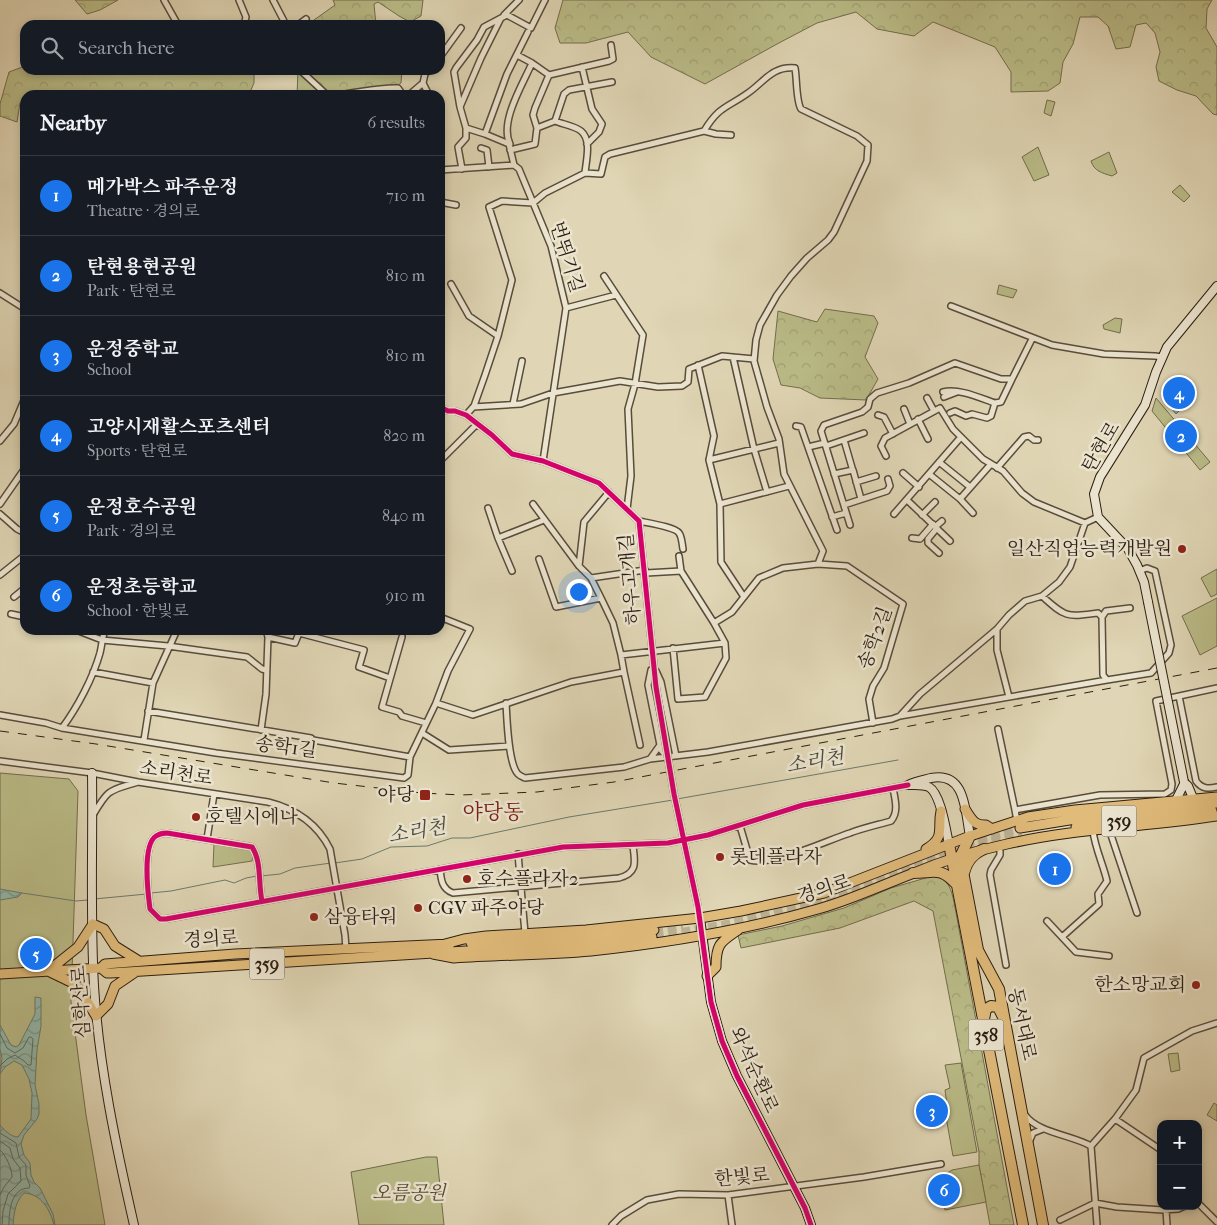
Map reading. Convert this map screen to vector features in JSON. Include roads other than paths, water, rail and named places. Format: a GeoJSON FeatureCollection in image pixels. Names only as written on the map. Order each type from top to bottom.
{"type":"FeatureCollection","features":[{"type":"Feature","properties":{"kind":"highway"},"geometry":{"type":"LineString","coordinates":[[956,857],[970,836]]}},
{"type":"Feature","properties":{"kind":"highway","name":"동서대로"},"geometry":{"type":"LineString","coordinates":[[949,844],[956,857],[978,950],[999,989],[1043,1222]]}},
{"type":"Feature","properties":{"kind":"highway"},"geometry":{"type":"LineString","coordinates":[[913,873],[934,871],[944,873],[961,881],[969,860],[975,853],[984,849]]}},
{"type":"Feature","properties":{"kind":"highway","name":"동서대로"},"geometry":{"type":"LineString","coordinates":[[961,881],[985,1030],[1022,1223]]}},
{"type":"Feature","properties":{"kind":"highway"},"geometry":{"type":"LineString","coordinates":[[985,1030],[984,1016],[986,1009],[991,1006],[998,1007],[1006,1027]]}},
{"type":"Feature","properties":{"kind":"main road","name":"탄현로"},"geometry":{"type":"LineString","coordinates":[[1098,517],[1094,494],[1096,486],[1145,405],[1162,357],[1172,339],[1217,286]]}},
{"type":"Feature","properties":{"kind":"main road"},"geometry":{"type":"LineString","coordinates":[[1098,517],[1128,549],[1139,570],[1148,602],[1184,783],[1176,800]]}},
{"type":"Feature","properties":{"kind":"main road","name":"심학산로"},"geometry":{"type":"LineString","coordinates":[[92,773],[92,887],[97,969],[96,1016],[114,1138],[134,1225]]}},
{"type":"Feature","properties":{"kind":"main road"},"geometry":{"type":"LineString","coordinates":[[908,785],[913,782],[937,777],[951,779],[957,785],[963,798],[970,836]]}},
{"type":"Feature","properties":{"kind":"main road"},"geometry":{"type":"LineString","coordinates":[[1184,783],[1188,786],[1193,798]]}},
{"type":"Feature","properties":{"kind":"main road"},"geometry":{"type":"LineString","coordinates":[[908,785],[929,787],[937,799],[949,844]]}},
{"type":"Feature","properties":{"kind":"main road","name":"경의로"},"geometry":{"type":"LineString","coordinates":[[1020,828],[1028,817],[1075,810],[1217,797]]}},
{"type":"Feature","properties":{"kind":"main road","name":"경의로"},"geometry":{"type":"LineString","coordinates":[[0,974],[97,969],[107,973],[434,954],[454,958],[590,951],[700,918],[775,905],[824,893],[995,828],[1020,828],[1074,818],[1217,803]]}},
{"type":"Feature","properties":{"kind":"main road"},"geometry":{"type":"LineString","coordinates":[[965,810],[979,826],[986,825],[995,828],[990,834],[990,838],[992,842],[1001,848]]}},
{"type":"Feature","properties":{"kind":"main road","name":"359"},"geometry":{"type":"LineString","coordinates":[[1020,828],[1108,822],[1217,810]]}},
{"type":"Feature","properties":{"kind":"main road"},"geometry":{"type":"LineString","coordinates":[[910,860],[915,853],[926,849],[938,840],[941,811]]}},
{"type":"Feature","properties":{"kind":"main road","name":"경의로"},"geometry":{"type":"LineString","coordinates":[[445,944],[486,936],[586,930],[702,934],[777,920],[840,903],[913,873],[984,849],[1001,848],[1038,838],[1217,816]]}},
{"type":"Feature","properties":{"kind":"main road","name":"와석순환로"},"geometry":{"type":"LineString","coordinates":[[700,918],[711,1002],[722,1041],[737,1076],[805,1208],[811,1225]]}},
{"type":"Feature","properties":{"kind":"main road"},"geometry":{"type":"LineString","coordinates":[[136,971],[115,986],[108,1004],[96,1016],[77,985],[48,971],[78,947],[93,920],[104,929],[115,946],[139,961]]}},
{"type":"Feature","properties":{"kind":"main road"},"geometry":{"type":"LineString","coordinates":[[707,976],[716,967],[716,958],[722,940],[742,927]]}},
{"type":"Feature","properties":{"kind":"main road","name":"경의로"},"geometry":{"type":"LineString","coordinates":[[97,969],[105,964],[217,955],[655,933]]}},
{"type":"Feature","properties":{"kind":"street"},"geometry":{"type":"LineString","coordinates":[[164,0],[175,20]]}},
{"type":"Feature","properties":{"kind":"street"},"geometry":{"type":"LineString","coordinates":[[239,0],[245,11],[245,20]]}},
{"type":"Feature","properties":{"kind":"street"},"geometry":{"type":"LineString","coordinates":[[272,0],[283,20]]}},
{"type":"Feature","properties":{"kind":"street"},"geometry":{"type":"LineString","coordinates":[[460,107],[501,18],[519,0]]}},
{"type":"Feature","properties":{"kind":"street"},"geometry":{"type":"LineString","coordinates":[[462,169],[458,148],[466,138],[466,128],[454,72],[484,27],[506,15],[531,28],[545,0]]}},
{"type":"Feature","properties":{"kind":"street"},"geometry":{"type":"LineString","coordinates":[[445,50],[461,28]]}},
{"type":"Feature","properties":{"kind":"street"},"geometry":{"type":"LineString","coordinates":[[485,134],[507,74],[528,32]]}},
{"type":"Feature","properties":{"kind":"street"},"geometry":{"type":"LineString","coordinates":[[517,55],[549,75],[609,61],[613,59],[611,45]]}},
{"type":"Feature","properties":{"kind":"street","name":"번뛰기길"},"geometry":{"type":"LineString","coordinates":[[532,63],[509,117],[508,139],[514,166],[519,169],[551,246],[566,308],[544,461]]}},
{"type":"Feature","properties":{"kind":"street"},"geometry":{"type":"LineString","coordinates":[[582,67],[592,109],[602,124],[599,132],[587,144]]}},
{"type":"Feature","properties":{"kind":"street"},"geometry":{"type":"LineString","coordinates":[[704,131],[711,118],[721,108],[749,93],[770,73],[795,68],[798,104],[801,109],[857,136],[868,145],[867,160],[834,232],[791,276],[760,325],[756,340],[754,359],[767,407],[780,443],[782,466],[789,486],[817,536],[823,551],[818,564]]}},
{"type":"Feature","properties":{"kind":"street"},"geometry":{"type":"LineString","coordinates":[[305,75],[322,90]]}},
{"type":"Feature","properties":{"kind":"street"},"geometry":{"type":"LineString","coordinates":[[415,90],[423,83],[425,75]]}},
{"type":"Feature","properties":{"kind":"street"},"geometry":{"type":"LineString","coordinates":[[466,128],[509,144],[510,147],[535,144],[537,128],[533,115],[549,75]]}},
{"type":"Feature","properties":{"kind":"street"},"geometry":{"type":"LineString","coordinates":[[554,121],[564,94],[569,90],[612,82]]}},
{"type":"Feature","properties":{"kind":"street"},"geometry":{"type":"LineString","coordinates":[[423,83],[426,90]]}},
{"type":"Feature","properties":{"kind":"street"},"geometry":{"type":"LineString","coordinates":[[373,90],[385,88],[398,88],[399,90]]}},
{"type":"Feature","properties":{"kind":"street"},"geometry":{"type":"LineString","coordinates":[[537,128],[554,121],[580,130],[587,144],[585,173]]}},
{"type":"Feature","properties":{"kind":"street"},"geometry":{"type":"LineString","coordinates":[[466,416],[473,407],[498,336],[512,280],[489,207],[502,201],[533,204],[544,193],[555,190],[585,173],[601,174],[605,157],[610,154],[704,131],[731,135]]}},
{"type":"Feature","properties":{"kind":"street"},"geometry":{"type":"LineString","coordinates":[[481,148],[487,150],[489,167]]}},
{"type":"Feature","properties":{"kind":"street"},"geometry":{"type":"LineString","coordinates":[[445,170],[514,166]]}},
{"type":"Feature","properties":{"kind":"street"},"geometry":{"type":"LineString","coordinates":[[445,203],[456,205]]}},
{"type":"Feature","properties":{"kind":"street"},"geometry":{"type":"LineString","coordinates":[[604,276],[643,335],[635,384],[628,409],[631,476],[627,509]]}},
{"type":"Feature","properties":{"kind":"street"},"geometry":{"type":"LineString","coordinates":[[451,284],[469,316],[498,336]]}},
{"type":"Feature","properties":{"kind":"street"},"geometry":{"type":"LineString","coordinates":[[0,293],[20,306]]}},
{"type":"Feature","properties":{"kind":"street"},"geometry":{"type":"LineString","coordinates":[[566,308],[616,295]]}},
{"type":"Feature","properties":{"kind":"street"},"geometry":{"type":"LineString","coordinates":[[951,306],[997,323],[1032,339],[1052,345],[1104,354],[1162,357]]}},
{"type":"Feature","properties":{"kind":"street"},"geometry":{"type":"LineString","coordinates":[[944,394],[949,390],[957,391],[995,404],[1001,402],[1032,339]]}},
{"type":"Feature","properties":{"kind":"street"},"geometry":{"type":"LineString","coordinates":[[473,407],[521,404],[553,393],[620,381],[658,387],[682,386],[688,382],[689,369],[722,356],[754,359]]}},
{"type":"Feature","properties":{"kind":"street"},"geometry":{"type":"LineString","coordinates":[[733,357],[754,449],[767,492]]}},
{"type":"Feature","properties":{"kind":"street"},"geometry":{"type":"LineString","coordinates":[[513,404],[522,361]]}},
{"type":"Feature","properties":{"kind":"street"},"geometry":{"type":"LineString","coordinates":[[850,525],[821,431],[824,425],[862,412],[868,407],[870,399],[877,393],[909,383],[955,363],[1001,379],[1012,379]]}},
{"type":"Feature","properties":{"kind":"street"},"geometry":{"type":"LineString","coordinates":[[698,365],[714,436],[709,460],[720,504],[721,562],[744,597]]}},
{"type":"Feature","properties":{"kind":"street"},"geometry":{"type":"LineString","coordinates":[[927,398],[934,411]]}},
{"type":"Feature","properties":{"kind":"street"},"geometry":{"type":"LineString","coordinates":[[950,413],[955,411],[966,416],[972,414],[987,418],[991,416],[995,404]]}},
{"type":"Feature","properties":{"kind":"street"},"geometry":{"type":"LineString","coordinates":[[886,456],[881,446],[885,438],[940,408],[953,429],[982,460],[1003,471],[1022,493],[1034,502],[1085,523]]}},
{"type":"Feature","properties":{"kind":"street"},"geometry":{"type":"LineString","coordinates":[[904,409],[910,424]]}},
{"type":"Feature","properties":{"kind":"street"},"geometry":{"type":"LineString","coordinates":[[0,441],[14,424],[20,410]]}},
{"type":"Feature","properties":{"kind":"street","name":"하우고개길"},"geometry":{"type":"LineString","coordinates":[[445,410],[455,411],[466,416],[492,435],[512,454],[544,461],[600,483],[639,521],[674,529],[679,532],[683,549]]}},
{"type":"Feature","properties":{"kind":"street"},"geometry":{"type":"LineString","coordinates":[[878,415],[884,418],[893,434]]}},
{"type":"Feature","properties":{"kind":"street"},"geometry":{"type":"LineString","coordinates":[[918,420],[928,438]]}},
{"type":"Feature","properties":{"kind":"street"},"geometry":{"type":"LineString","coordinates":[[445,456],[477,424]]}},
{"type":"Feature","properties":{"kind":"street"},"geometry":{"type":"LineString","coordinates":[[796,426],[801,427],[837,530]]}},
{"type":"Feature","properties":{"kind":"street"},"geometry":{"type":"LineString","coordinates":[[808,447],[844,440],[864,433]]}},
{"type":"Feature","properties":{"kind":"street"},"geometry":{"type":"LineString","coordinates":[[997,468],[1024,438],[1029,436],[1034,440],[1038,440]]}},
{"type":"Feature","properties":{"kind":"street"},"geometry":{"type":"LineString","coordinates":[[894,514],[961,438]]}},
{"type":"Feature","properties":{"kind":"street"},"geometry":{"type":"LineString","coordinates":[[844,440],[861,500]]}},
{"type":"Feature","properties":{"kind":"street"},"geometry":{"type":"LineString","coordinates":[[709,460],[780,443]]}},
{"type":"Feature","properties":{"kind":"street"},"geometry":{"type":"LineString","coordinates":[[939,462],[970,487]]}},
{"type":"Feature","properties":{"kind":"street"},"geometry":{"type":"LineString","coordinates":[[960,499],[991,464]]}},
{"type":"Feature","properties":{"kind":"street"},"geometry":{"type":"LineString","coordinates":[[834,474],[853,471]]}},
{"type":"Feature","properties":{"kind":"street"},"geometry":{"type":"LineString","coordinates":[[903,473],[918,486]]}},
{"type":"Feature","properties":{"kind":"street"},"geometry":{"type":"LineString","coordinates":[[929,474],[960,499],[973,513]]}},
{"type":"Feature","properties":{"kind":"street"},"geometry":{"type":"LineString","coordinates":[[0,504],[20,475]]}},
{"type":"Feature","properties":{"kind":"street"},"geometry":{"type":"LineString","coordinates":[[856,482],[876,476]]}},
{"type":"Feature","properties":{"kind":"street"},"geometry":{"type":"LineString","coordinates":[[844,504],[887,491],[890,486],[888,479]]}},
{"type":"Feature","properties":{"kind":"street"},"geometry":{"type":"LineString","coordinates":[[720,504],[789,486]]}},
{"type":"Feature","properties":{"kind":"street"},"geometry":{"type":"LineString","coordinates":[[579,566],[584,522],[609,492]]}},
{"type":"Feature","properties":{"kind":"street"},"geometry":{"type":"LineString","coordinates":[[907,500],[950,541]]}},
{"type":"Feature","properties":{"kind":"street"},"geometry":{"type":"LineString","coordinates":[[922,515],[935,502]]}},
{"type":"Feature","properties":{"kind":"street"},"geometry":{"type":"LineString","coordinates":[[533,504],[579,566],[591,578],[601,598],[612,623],[640,745]]}},
{"type":"Feature","properties":{"kind":"street"},"geometry":{"type":"LineString","coordinates":[[488,508],[498,538],[512,570]]}},
{"type":"Feature","properties":{"kind":"street"},"geometry":{"type":"LineString","coordinates":[[832,517],[846,513]]}},
{"type":"Feature","properties":{"kind":"street"},"geometry":{"type":"LineString","coordinates":[[0,514],[20,530]]}},
{"type":"Feature","properties":{"kind":"street"},"geometry":{"type":"LineString","coordinates":[[900,716],[920,694],[997,629],[1009,614],[1025,601],[1042,596],[1059,582],[1070,567],[1085,523],[1098,517]]}},
{"type":"Feature","properties":{"kind":"street"},"geometry":{"type":"LineString","coordinates":[[498,538],[544,520]]}},
{"type":"Feature","properties":{"kind":"street"},"geometry":{"type":"LineString","coordinates":[[912,538],[920,539],[942,520]]}},
{"type":"Feature","properties":{"kind":"street","name":"하우고개길"},"geometry":{"type":"LineString","coordinates":[[639,521],[656,687],[674,794],[700,918]]}},
{"type":"Feature","properties":{"kind":"street"},"geometry":{"type":"LineString","coordinates":[[935,526],[928,539],[928,543],[939,553]]}},
{"type":"Feature","properties":{"kind":"street"},"geometry":{"type":"LineString","coordinates":[[673,648],[678,699],[705,697],[726,658],[725,644],[681,571],[679,556]]}},
{"type":"Feature","properties":{"kind":"street"},"geometry":{"type":"LineString","coordinates":[[539,559],[556,607],[601,598]]}},
{"type":"Feature","properties":{"kind":"street"},"geometry":{"type":"LineString","coordinates":[[0,575],[20,560]]}},
{"type":"Feature","properties":{"kind":"street","name":"송학2길"},"geometry":{"type":"LineString","coordinates":[[714,623],[732,612],[760,578],[783,568],[818,564],[847,566],[903,604],[884,668],[873,686],[870,700],[873,723]]}},
{"type":"Feature","properties":{"kind":"street"},"geometry":{"type":"LineString","coordinates":[[506,703],[509,746],[515,770],[525,778],[624,767],[666,756],[708,752],[873,723],[900,716],[1151,673],[1169,653],[1171,645],[1155,571],[1147,568],[1139,570]]}},
{"type":"Feature","properties":{"kind":"street"},"geometry":{"type":"LineString","coordinates":[[591,578],[645,572],[681,571]]}},
{"type":"Feature","properties":{"kind":"street"},"geometry":{"type":"LineString","coordinates":[[14,596],[20,592]]}},
{"type":"Feature","properties":{"kind":"street"},"geometry":{"type":"LineString","coordinates":[[1042,596],[1057,609],[1071,616],[1098,613],[1102,617]]}},
{"type":"Feature","properties":{"kind":"street"},"geometry":{"type":"LineString","coordinates":[[1107,680],[1103,675],[1102,617],[1106,611],[1130,608]]}},
{"type":"Feature","properties":{"kind":"street"},"geometry":{"type":"LineString","coordinates":[[11,614],[20,616]]}},
{"type":"Feature","properties":{"kind":"street","name":"송학1길"},"geometry":{"type":"LineString","coordinates":[[0,715],[46,723],[62,728],[216,753],[404,778],[408,775],[410,757],[436,702],[448,671],[470,629],[445,619]]}},
{"type":"Feature","properties":{"kind":"street"},"geometry":{"type":"LineString","coordinates":[[997,629],[997,650],[1009,697]]}},
{"type":"Feature","properties":{"kind":"street"},"geometry":{"type":"LineString","coordinates":[[89,635],[102,640],[168,646],[247,657],[266,670]]}},
{"type":"Feature","properties":{"kind":"street"},"geometry":{"type":"LineString","coordinates":[[62,728],[74,712],[93,672],[100,654],[104,635]]}},
{"type":"Feature","properties":{"kind":"street"},"geometry":{"type":"LineString","coordinates":[[144,740],[153,683],[174,635]]}},
{"type":"Feature","properties":{"kind":"street"},"geometry":{"type":"LineString","coordinates":[[268,637],[296,643],[299,635]]}},
{"type":"Feature","properties":{"kind":"street"},"geometry":{"type":"LineString","coordinates":[[313,635],[364,650],[359,668],[390,678]]}},
{"type":"Feature","properties":{"kind":"street"},"geometry":{"type":"LineString","coordinates":[[402,636],[382,707],[399,712],[402,716],[426,723]]}},
{"type":"Feature","properties":{"kind":"street","name":"송학1길"},"geometry":{"type":"LineString","coordinates":[[261,730],[266,694],[268,637]]}},
{"type":"Feature","properties":{"kind":"street"},"geometry":{"type":"LineString","coordinates":[[620,655],[725,644]]}},
{"type":"Feature","properties":{"kind":"street","name":"하우고개길"},"geometry":{"type":"LineString","coordinates":[[653,664],[648,685],[660,750],[666,756]]}},
{"type":"Feature","properties":{"kind":"street","name":"하우고개길"},"geometry":{"type":"LineString","coordinates":[[653,664],[660,682],[676,756]]}},
{"type":"Feature","properties":{"kind":"street"},"geometry":{"type":"LineString","coordinates":[[93,672],[153,683]]}},
{"type":"Feature","properties":{"kind":"street"},"geometry":{"type":"LineString","coordinates":[[436,702],[473,715],[571,682],[624,672]]}},
{"type":"Feature","properties":{"kind":"street"},"geometry":{"type":"LineString","coordinates":[[1015,810],[1100,795],[1165,794],[1171,790],[1172,784],[1156,700],[1217,688]]}},
{"type":"Feature","properties":{"kind":"street"},"geometry":{"type":"LineString","coordinates":[[1179,696],[1196,781],[1205,788],[1217,787]]}},
{"type":"Feature","properties":{"kind":"street","name":"송학1길"},"geometry":{"type":"LineString","coordinates":[[148,711],[410,757]]}},
{"type":"Feature","properties":{"kind":"street"},"geometry":{"type":"LineString","coordinates":[[998,729],[1020,828]]}},
{"type":"Feature","properties":{"kind":"street"},"geometry":{"type":"LineString","coordinates":[[422,733],[449,750],[509,746]]}},
{"type":"Feature","properties":{"kind":"street"},"geometry":{"type":"LineString","coordinates":[[650,759],[660,745]]}},
{"type":"Feature","properties":{"kind":"street","name":"소리천로"},"geometry":{"type":"LineString","coordinates":[[0,761],[92,773],[268,802],[289,809],[307,819],[316,828],[330,849],[338,889]]}},
{"type":"Feature","properties":{"kind":"street"},"geometry":{"type":"LineString","coordinates":[[92,816],[111,790],[138,782]]}},
{"type":"Feature","properties":{"kind":"street"},"geometry":{"type":"LineString","coordinates":[[262,901],[256,853],[252,847],[167,833],[155,836],[149,844],[147,876],[150,909],[160,919],[166,919],[563,847],[589,845],[633,846],[668,843],[740,826],[803,805],[908,785]]}},
{"type":"Feature","properties":{"kind":"street"},"geometry":{"type":"LineString","coordinates":[[740,826],[750,860],[757,861],[793,854],[851,832],[891,821],[895,817],[896,804],[893,788]]}},
{"type":"Feature","properties":{"kind":"street"},"geometry":{"type":"LineString","coordinates":[[207,839],[214,794]]}},
{"type":"Feature","properties":{"kind":"street"},"geometry":{"type":"LineString","coordinates":[[1109,829],[1137,913]]}},
{"type":"Feature","properties":{"kind":"street"},"geometry":{"type":"LineString","coordinates":[[1062,937],[1099,904],[1098,894],[1107,881],[1104,866],[1094,841],[1093,831]]}},
{"type":"Feature","properties":{"kind":"street"},"geometry":{"type":"LineString","coordinates":[[440,869],[443,885],[453,893],[522,888],[626,876],[631,873],[634,867],[633,846]]}},
{"type":"Feature","properties":{"kind":"street"},"geometry":{"type":"LineString","coordinates":[[1001,848],[1000,855],[990,875],[1006,965]]}},
{"type":"Feature","properties":{"kind":"street"},"geometry":{"type":"LineString","coordinates":[[518,854],[525,933]]}},
{"type":"Feature","properties":{"kind":"street"},"geometry":{"type":"LineString","coordinates":[[338,889],[346,949]]}},
{"type":"Feature","properties":{"kind":"street"},"geometry":{"type":"LineString","coordinates":[[1047,921],[1076,952],[1110,956]]}},
{"type":"Feature","properties":{"kind":"street"},"geometry":{"type":"LineString","coordinates":[[1097,1225],[1091,1146],[1115,1119],[1136,1090],[1144,1058],[1192,1031],[1217,1023]]}},
{"type":"Feature","properties":{"kind":"street"},"geometry":{"type":"LineString","coordinates":[[1021,1107],[1030,1121],[1091,1146]]}},
{"type":"Feature","properties":{"kind":"street"},"geometry":{"type":"LineString","coordinates":[[1115,1119],[1157,1147]]}},
{"type":"Feature","properties":{"kind":"street"},"geometry":{"type":"LineString","coordinates":[[1030,1154],[1030,1137],[1037,1130],[1044,1128]]}},
{"type":"Feature","properties":{"kind":"street","name":"한빛로"},"geometry":{"type":"LineString","coordinates":[[612,1225],[621,1216],[647,1200],[679,1194],[728,1195],[864,1177],[940,1164]]}},
{"type":"Feature","properties":{"kind":"street"},"geometry":{"type":"LineString","coordinates":[[728,1195],[732,1225]]}},
{"type":"Feature","properties":{"kind":"street"},"geometry":{"type":"LineString","coordinates":[[1060,1220],[1095,1203],[1117,1207],[1157,1209]]}},
{"type":"Feature","properties":{"kind":"street"},"geometry":{"type":"LineString","coordinates":[[1202,1207],[1217,1222]]}},
{"type":"Feature","properties":{"kind":"street"},"geometry":{"type":"LineString","coordinates":[[1166,1210],[1167,1225]]}},
{"type":"Feature","properties":{"kind":"water"},"geometry":{"type":"Polygon","coordinates":[[[1168,396],[1179,411],[1176,414],[1164,399],[1168,396]]]}},
{"type":"Feature","properties":{"kind":"water"},"geometry":{"type":"Polygon","coordinates":[[[0,889],[22,893],[18,897],[0,900],[0,889]]]}},
{"type":"Feature","properties":{"kind":"water"},"geometry":{"type":"Polygon","coordinates":[[[35,997],[41,998],[41,1026],[37,1050],[35,1085],[39,1114],[24,1135],[21,1144],[24,1155],[30,1163],[31,1175],[53,1214],[55,1225],[44,1204],[36,1196],[24,1193],[17,1204],[13,1225],[0,1225],[0,1125],[10,1135],[18,1137],[31,1119],[32,1093],[29,1079],[22,1065],[14,1061],[5,1067],[0,1074],[2,1058],[0,1025],[11,1045],[16,1047],[19,1045],[35,1014],[35,997]]]}},
{"type":"Feature","properties":{"kind":"waterway","name":"소리천"},"geometry":{"type":"LineString","coordinates":[[677,799],[898,760]]}},
{"type":"Feature","properties":{"kind":"waterway","name":"소리천"},"geometry":{"type":"LineString","coordinates":[[335,863],[362,859],[391,847],[427,846],[452,838],[470,838],[569,817],[673,800]]}},
{"type":"Feature","properties":{"kind":"waterway","name":"소리천"},"geometry":{"type":"LineString","coordinates":[[261,876],[280,874],[295,868],[331,863]]}},
{"type":"Feature","properties":{"kind":"waterway","name":"소리천"},"geometry":{"type":"LineString","coordinates":[[151,893],[225,880],[234,883],[257,876]]}},
{"type":"Feature","properties":{"kind":"waterway","name":"소리천"},"geometry":{"type":"LineString","coordinates":[[22,893],[76,901],[88,900]]}},
{"type":"Feature","properties":{"kind":"waterway","name":"소리천"},"geometry":{"type":"LineString","coordinates":[[94,899],[147,894]]}},
{"type":"Feature","properties":{"kind":"tunnel"},"geometry":{"type":"LineString","coordinates":[[965,843],[1020,828]]}},
{"type":"Feature","properties":{"kind":"tunnel"},"geometry":{"type":"LineString","coordinates":[[655,937],[724,925],[813,905],[974,846],[1022,835]]}},
{"type":"Feature","properties":{"kind":"tunnel"},"geometry":{"type":"LineString","coordinates":[[654,930],[683,926]]}},
{"type":"Feature","properties":{"kind":"railway"},"geometry":{"type":"LineString","coordinates":[[0,731],[96,744],[334,783],[422,793],[461,795],[537,792],[614,782],[1217,668]]}},
{"type":"Feature","properties":{"kind":"place","name":"고양시재활스포츠센터"},"geometry":{"type":"Point","coordinates":[1179,393]}},
{"type":"Feature","properties":{"kind":"place","name":"탄현용현공원"},"geometry":{"type":"Point","coordinates":[1181,436]}},
{"type":"Feature","properties":{"kind":"place","name":"일산직업능력개발원"},"geometry":{"type":"Point","coordinates":[1182,549]}},
{"type":"Feature","properties":{"kind":"place","name":"야당"},"geometry":{"type":"Point","coordinates":[425,795]}},
{"type":"Feature","properties":{"kind":"place","name":"호텔시에나"},"geometry":{"type":"Point","coordinates":[196,817]}},
{"type":"Feature","properties":{"kind":"place","name":"롯데플라자"},"geometry":{"type":"Point","coordinates":[720,857]}},
{"type":"Feature","properties":{"kind":"place","name":"메가박스 파주운정"},"geometry":{"type":"Point","coordinates":[1055,869]}},
{"type":"Feature","properties":{"kind":"place","name":"호수플라자2"},"geometry":{"type":"Point","coordinates":[467,879]}},
{"type":"Feature","properties":{"kind":"place","name":"CGV 파주야당"},"geometry":{"type":"Point","coordinates":[418,908]}},
{"type":"Feature","properties":{"kind":"place","name":"삼융타워"},"geometry":{"type":"Point","coordinates":[314,917]}},
{"type":"Feature","properties":{"kind":"place","name":"운정호수공원"},"geometry":{"type":"Point","coordinates":[36,954]}},
{"type":"Feature","properties":{"kind":"place","name":"한소망교회"},"geometry":{"type":"Point","coordinates":[1196,985]}},
{"type":"Feature","properties":{"kind":"place","name":"운정중학교"},"geometry":{"type":"Point","coordinates":[932,1111]}},
{"type":"Feature","properties":{"kind":"place","name":"운정초등학교"},"geometry":{"type":"Point","coordinates":[944,1190]}},
{"type":"Feature","properties":{"kind":"district","name":"야당동"},"geometry":{"type":"Point","coordinates":[493,812]}},
{"type":"Feature","properties":{"kind":"park label","name":"오름공원"},"geometry":{"type":"Point","coordinates":[409,1193]}}]}
